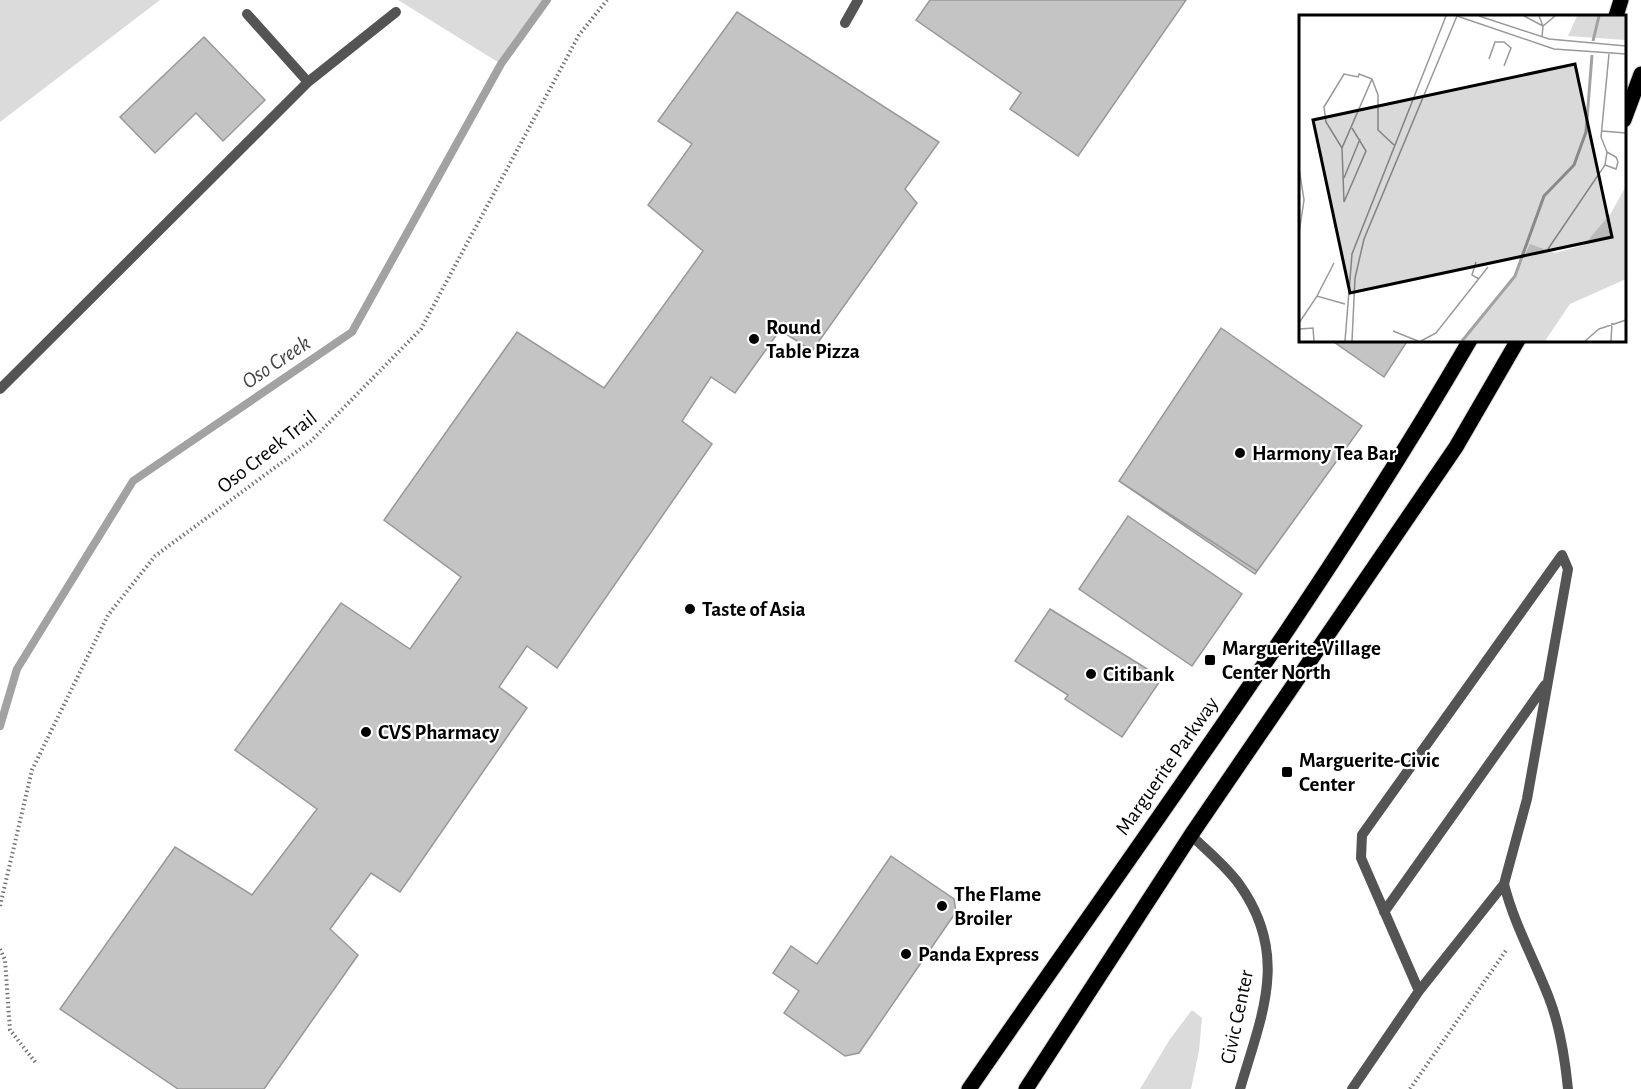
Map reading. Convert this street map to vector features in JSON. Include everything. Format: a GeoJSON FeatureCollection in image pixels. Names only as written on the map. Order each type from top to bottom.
{"type":"FeatureCollection","features":[{"type":"Feature","properties":{"kind":"main road"},"geometry":{"type":"LineString","coordinates":[[1616,15],[1621,0]]}},
{"type":"Feature","properties":{"kind":"main road"},"geometry":{"type":"LineString","coordinates":[[1626,115],[1641,74]]}},
{"type":"Feature","properties":{"kind":"main road","name":"Marguerite Parkway"},"geometry":{"type":"LineString","coordinates":[[969,1089],[1271,652],[1417,432],[1469,342]]}},
{"type":"Feature","properties":{"kind":"main road"},"geometry":{"type":"LineString","coordinates":[[1026,1089],[1191,835],[1456,447],[1517,342]]}},
{"type":"Feature","properties":{"kind":"lane"},"geometry":{"type":"LineString","coordinates":[[845,23],[858,0]]}},
{"type":"Feature","properties":{"kind":"lane"},"geometry":{"type":"LineString","coordinates":[[0,389],[308,82],[396,12]]}},
{"type":"Feature","properties":{"kind":"lane"},"geometry":{"type":"LineString","coordinates":[[247,14],[308,82]]}},
{"type":"Feature","properties":{"kind":"lane"},"geometry":{"type":"LineString","coordinates":[[1352,1089],[1419,991],[1504,884],[1527,799],[1568,569],[1562,555],[1362,835],[1361,858],[1419,991]]}},
{"type":"Feature","properties":{"kind":"lane"},"geometry":{"type":"LineString","coordinates":[[1384,912],[1548,680]]}},
{"type":"Feature","properties":{"kind":"lane","name":"Civic Center"},"geometry":{"type":"LineString","coordinates":[[1191,835],[1238,882],[1257,911],[1268,947],[1268,986],[1240,1089]]}},
{"type":"Feature","properties":{"kind":"lane"},"geometry":{"type":"LineString","coordinates":[[1504,884],[1510,910],[1549,999],[1565,1060],[1568,1089]]}},
{"type":"Feature","properties":{"kind":"path","name":"Oso Creek Trail"},"geometry":{"type":"LineString","coordinates":[[0,906],[32,770],[108,615],[155,556],[311,441],[421,329],[579,35],[607,0]]}},
{"type":"Feature","properties":{"kind":"path"},"geometry":{"type":"LineString","coordinates":[[1410,1089],[1520,932]]}},
{"type":"Feature","properties":{"kind":"path"},"geometry":{"type":"LineString","coordinates":[[0,949],[5,960],[10,1030],[36,1063]]}},
{"type":"Feature","properties":{"kind":"shaded area"},"geometry":{"type":"Polygon","coordinates":[[[0,0],[160,0],[0,122],[0,0]]]}},
{"type":"Feature","properties":{"kind":"shaded area"},"geometry":{"type":"Polygon","coordinates":[[[398,0],[547,0],[501,64],[398,0]]]}},
{"type":"Feature","properties":{"kind":"shaded area"},"geometry":{"type":"Polygon","coordinates":[[[1192,1010],[1202,1018],[1199,1051],[1191,1089],[1140,1089],[1170,1039],[1192,1010]]]}},
{"type":"Feature","properties":{"kind":"building"},"geometry":{"type":"Polygon","coordinates":[[[930,0],[1186,0],[1078,156],[1010,109],[1021,93],[916,20],[930,0]]]}},
{"type":"Feature","properties":{"kind":"building"},"geometry":{"type":"Polygon","coordinates":[[[737,12],[939,142],[905,189],[917,203],[812,351],[780,330],[735,393],[711,377],[682,421],[712,444],[557,668],[527,646],[499,687],[527,708],[400,892],[371,873],[330,929],[358,955],[264,1089],[178,1089],[60,1009],[175,847],[252,895],[317,809],[235,750],[341,603],[410,649],[461,577],[384,520],[517,332],[604,388],[703,251],[648,205],[692,144],[658,121],[737,12]]]}},
{"type":"Feature","properties":{"kind":"building"},"geometry":{"type":"Polygon","coordinates":[[[204,37],[265,100],[223,141],[196,113],[155,153],[120,117],[204,37]]]}},
{"type":"Feature","properties":{"kind":"building","name":"Harmony Tea Bar"},"geometry":{"type":"Polygon","coordinates":[[[1221,328],[1362,426],[1255,574],[1119,481],[1221,328]]]}},
{"type":"Feature","properties":{"kind":"building","name":"Harmony Tea Bar"},"geometry":{"type":"Polygon","coordinates":[[[1221,328],[1362,426],[1257,571],[1119,481],[1221,328]]]}},
{"type":"Feature","properties":{"kind":"building"},"geometry":{"type":"Polygon","coordinates":[[[1334,342],[1407,342],[1384,377],[1334,342]]]}},
{"type":"Feature","properties":{"kind":"building"},"geometry":{"type":"Polygon","coordinates":[[[1128,516],[1242,594],[1192,666],[1079,589],[1128,516]]]}},
{"type":"Feature","properties":{"kind":"building"},"geometry":{"type":"Polygon","coordinates":[[[1050,609],[1162,678],[1122,737],[1065,699],[1068,695],[1015,661],[1050,609]]]}},
{"type":"Feature","properties":{"kind":"building"},"geometry":{"type":"Polygon","coordinates":[[[891,856],[954,899],[956,912],[859,1053],[845,1056],[784,1013],[799,991],[773,973],[791,946],[817,964],[891,856]]]}},
{"type":"Feature","properties":{"kind":"waterway","name":"Oso Creek"},"geometry":{"type":"LineString","coordinates":[[0,726],[17,669],[133,481],[352,332],[501,64],[547,0]]}},
{"type":"Feature","properties":{"kind":"place","name":"Round Table Pizza"},"geometry":{"type":"Point","coordinates":[754,339]}},
{"type":"Feature","properties":{"kind":"place","name":"Harmony Tea Bar"},"geometry":{"type":"Point","coordinates":[1240,453]}},
{"type":"Feature","properties":{"kind":"place","name":"Taste of Asia"},"geometry":{"type":"Point","coordinates":[690,609]}},
{"type":"Feature","properties":{"kind":"place","name":"Marguerite-Village Center North"},"geometry":{"type":"Point","coordinates":[1210,660]}},
{"type":"Feature","properties":{"kind":"place","name":"Citibank"},"geometry":{"type":"Point","coordinates":[1091,674]}},
{"type":"Feature","properties":{"kind":"place","name":"CVS Pharmacy"},"geometry":{"type":"Point","coordinates":[366,732]}},
{"type":"Feature","properties":{"kind":"place","name":"Marguerite-Civic Center"},"geometry":{"type":"Point","coordinates":[1287,772]}},
{"type":"Feature","properties":{"kind":"place","name":"The Flame Broiler"},"geometry":{"type":"Point","coordinates":[942,906]}},
{"type":"Feature","properties":{"kind":"place","name":"Panda Express"},"geometry":{"type":"Point","coordinates":[906,954]}}]}
